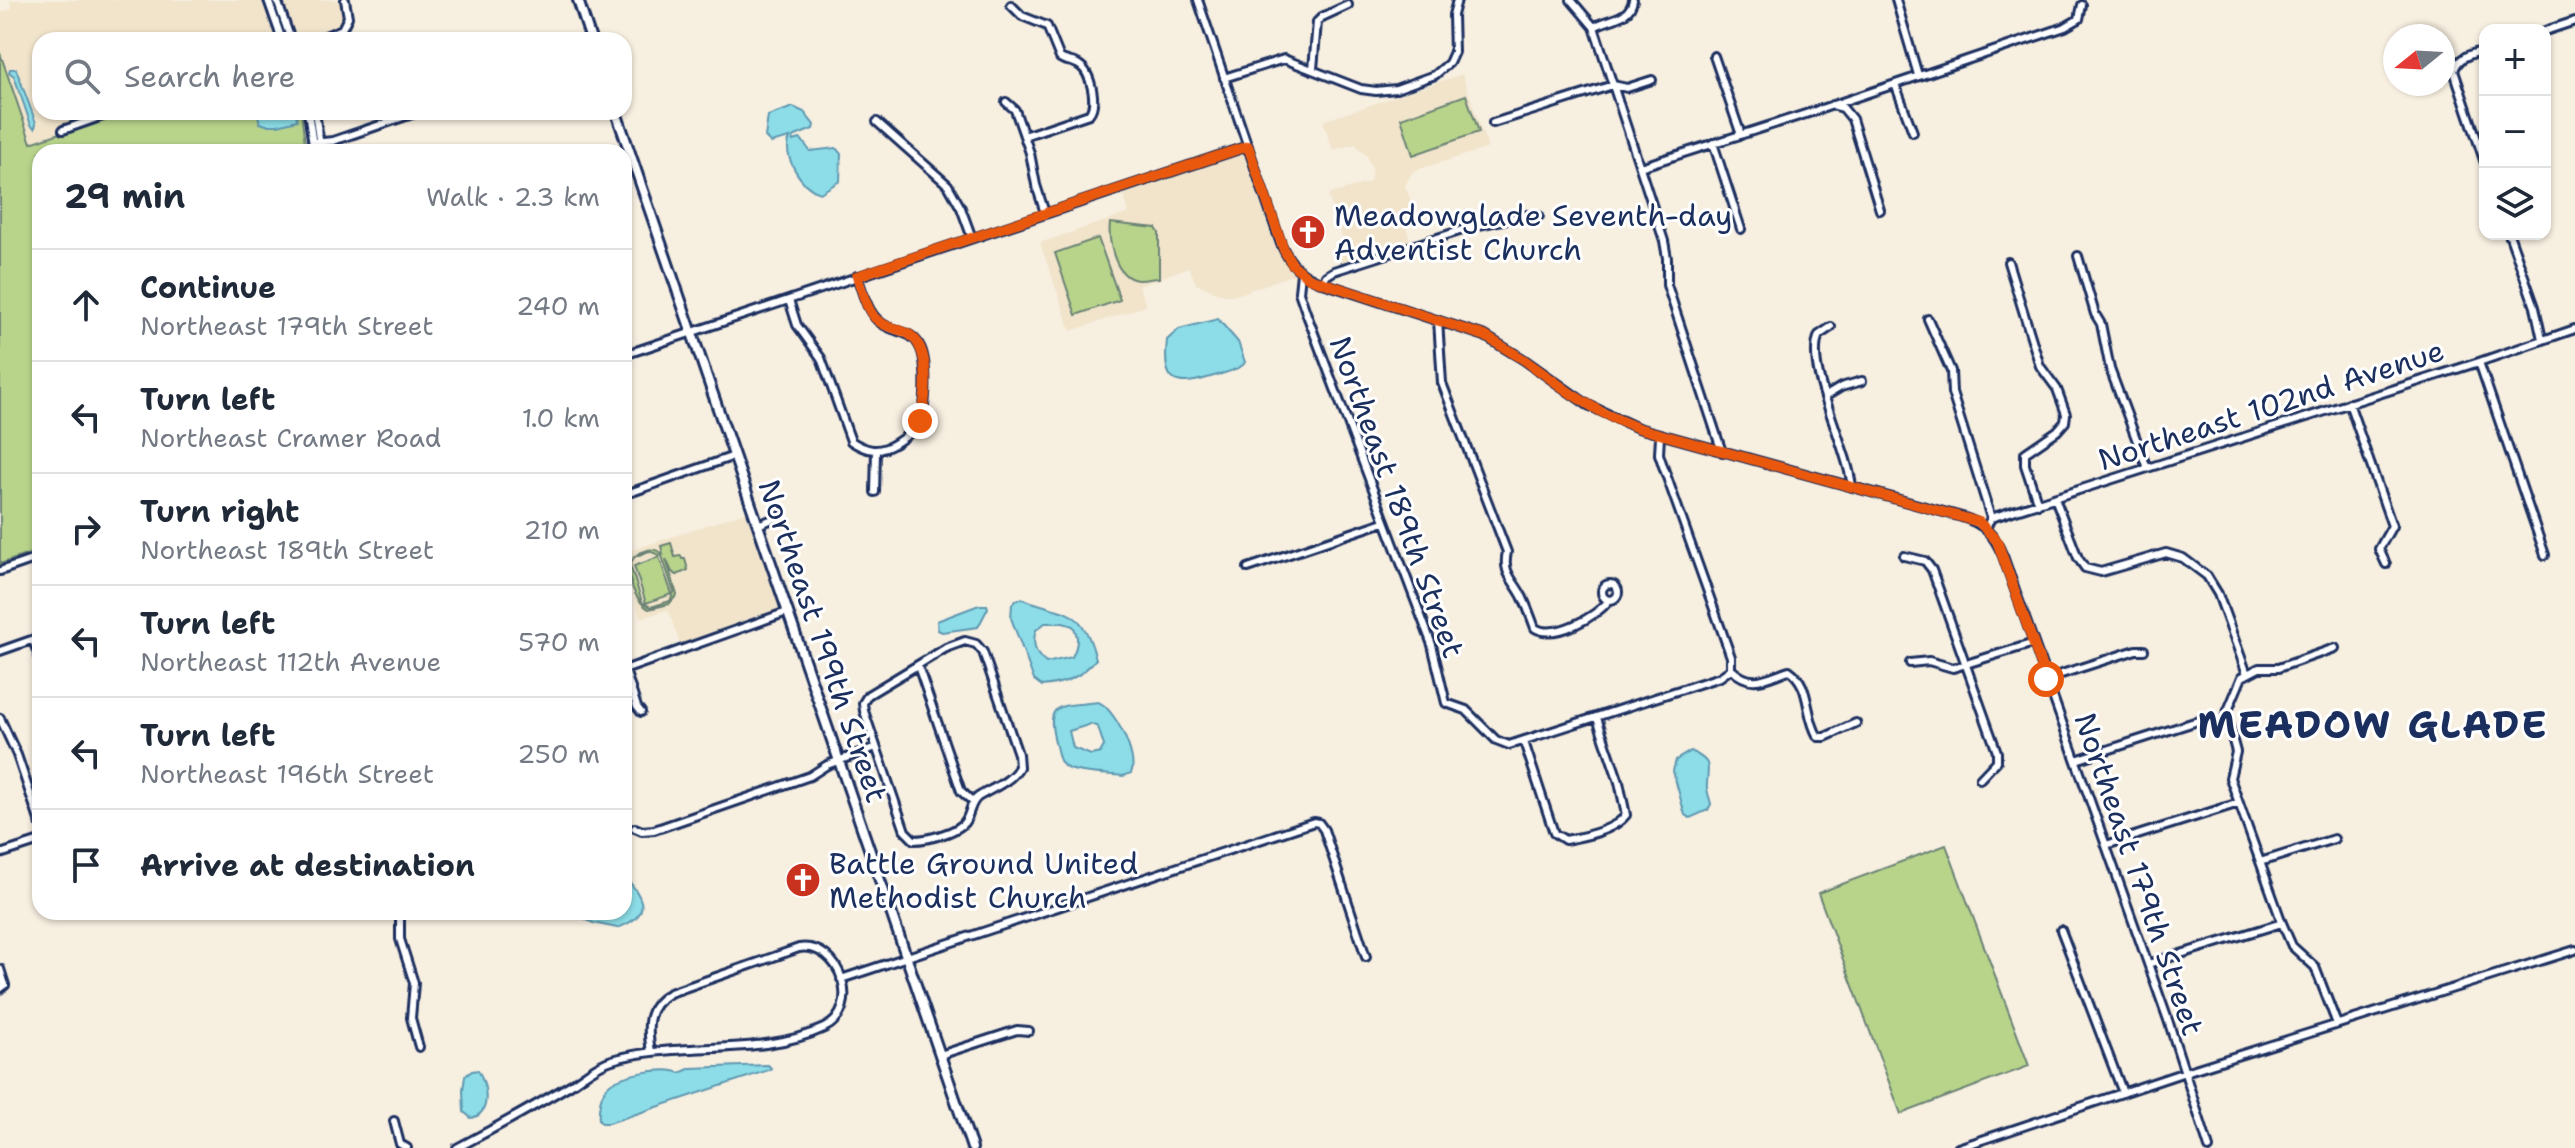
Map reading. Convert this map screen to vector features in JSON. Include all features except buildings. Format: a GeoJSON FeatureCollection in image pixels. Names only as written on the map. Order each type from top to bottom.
{"type":"FeatureCollection","features":[{"type":"Feature","properties":{"kind":"main road"},"geometry":{"type":"LineString","coordinates":[[578,0],[588,32]]}},
{"type":"Feature","properties":{"kind":"main road","name":"Northeast 199th Street"},"geometry":{"type":"LineString","coordinates":[[619,120],[627,144]]}},
{"type":"Feature","properties":{"kind":"main road","name":"Northeast 199th Street"},"geometry":{"type":"LineString","coordinates":[[632,158],[972,1148]]}},
{"type":"Feature","properties":{"kind":"street"},"geometry":{"type":"LineString","coordinates":[[268,0],[279,32]]}},
{"type":"Feature","properties":{"kind":"street"},"geometry":{"type":"LineString","coordinates":[[277,0],[288,32]]}},
{"type":"Feature","properties":{"kind":"street"},"geometry":{"type":"LineString","coordinates":[[335,32],[342,29],[348,17],[345,0]]}},
{"type":"Feature","properties":{"kind":"street","name":"Northeast 189th Street"},"geometry":{"type":"LineString","coordinates":[[1198,0],[1284,250],[1301,273],[1299,292],[1432,645],[1445,701],[1449,706],[1472,715],[1496,740],[1509,745],[1521,743]]}},
{"type":"Feature","properties":{"kind":"street"},"geometry":{"type":"LineString","coordinates":[[1224,78],[1284,59],[1353,87],[1376,91],[1396,89],[1435,75],[1447,67],[1454,52],[1453,15],[1457,0]]}},
{"type":"Feature","properties":{"kind":"street"},"geometry":{"type":"LineString","coordinates":[[1571,0],[1594,27],[1664,242],[1667,285],[1722,452]]}},
{"type":"Feature","properties":{"kind":"street"},"geometry":{"type":"LineString","coordinates":[[1594,27],[1626,14],[1633,0]]}},
{"type":"Feature","properties":{"kind":"street"},"geometry":{"type":"LineString","coordinates":[[1896,0],[1918,75]]}},
{"type":"Feature","properties":{"kind":"street"},"geometry":{"type":"LineString","coordinates":[[1011,5],[1022,16],[1047,26],[1060,58],[1083,68],[1094,98],[1094,109],[1087,115],[1024,136]]}},
{"type":"Feature","properties":{"kind":"street"},"geometry":{"type":"LineString","coordinates":[[1313,69],[1317,22],[1348,5]]}},
{"type":"Feature","properties":{"kind":"street"},"geometry":{"type":"LineString","coordinates":[[1640,167],[2076,22],[2082,5]]}},
{"type":"Feature","properties":{"kind":"street"},"geometry":{"type":"LineString","coordinates":[[2551,29],[2575,21]]}},
{"type":"Feature","properties":{"kind":"street"},"geometry":{"type":"LineString","coordinates":[[2479,52],[2460,60],[2454,67],[2479,146]]}},
{"type":"Feature","properties":{"kind":"street"},"geometry":{"type":"LineString","coordinates":[[1714,56],[1741,135]]}},
{"type":"Feature","properties":{"kind":"street"},"geometry":{"type":"LineString","coordinates":[[1493,123],[1613,85],[1627,88],[1652,80]]}},
{"type":"Feature","properties":{"kind":"street"},"geometry":{"type":"LineString","coordinates":[[1895,84],[1913,132]]}},
{"type":"Feature","properties":{"kind":"street"},"geometry":{"type":"LineString","coordinates":[[1006,102],[1015,110],[1045,213]]}},
{"type":"Feature","properties":{"kind":"street"},"geometry":{"type":"LineString","coordinates":[[1832,105],[1843,108],[1852,119],[1880,210]]}},
{"type":"Feature","properties":{"kind":"street"},"geometry":{"type":"LineString","coordinates":[[63,130],[91,120]]}},
{"type":"Feature","properties":{"kind":"street"},"geometry":{"type":"LineString","coordinates":[[310,120],[317,142]]}},
{"type":"Feature","properties":{"kind":"street"},"geometry":{"type":"LineString","coordinates":[[316,120],[317,142]]}},
{"type":"Feature","properties":{"kind":"street"},"geometry":{"type":"LineString","coordinates":[[317,142],[333,141],[395,120]]}},
{"type":"Feature","properties":{"kind":"street"},"geometry":{"type":"LineString","coordinates":[[877,122],[948,185],[972,238]]}},
{"type":"Feature","properties":{"kind":"street"},"geometry":{"type":"LineString","coordinates":[[1713,143],[1741,229]]}},
{"type":"Feature","properties":{"kind":"street"},"geometry":{"type":"LineString","coordinates":[[632,352],[1248,146]]}},
{"type":"Feature","properties":{"kind":"street"},"geometry":{"type":"LineString","coordinates":[[1323,283],[1326,276],[1334,271],[1475,226],[1527,215],[1539,216]]}},
{"type":"Feature","properties":{"kind":"street"},"geometry":{"type":"LineString","coordinates":[[2511,240],[2535,307],[2542,339]]}},
{"type":"Feature","properties":{"kind":"street"},"geometry":{"type":"LineString","coordinates":[[2078,256],[2095,314],[2101,324],[2110,369],[2147,468]]}},
{"type":"Feature","properties":{"kind":"street"},"geometry":{"type":"LineString","coordinates":[[2008,262],[2040,366],[2057,389],[2066,414],[2065,422],[2057,431],[2025,453],[2025,465],[2038,504]]}},
{"type":"Feature","properties":{"kind":"street"},"geometry":{"type":"LineString","coordinates":[[1301,273],[1485,336],[1588,405],[1660,436],[1972,519],[1986,528],[1991,518],[1952,393],[1951,371],[1928,319]]}},
{"type":"Feature","properties":{"kind":"street"},"geometry":{"type":"LineString","coordinates":[[789,300],[797,325],[821,358],[851,441],[867,450],[876,451],[893,445],[914,430],[920,421],[925,364],[921,346],[908,334],[890,328],[871,314],[857,276]]}},
{"type":"Feature","properties":{"kind":"street"},"geometry":{"type":"LineString","coordinates":[[1438,320],[1442,383],[1507,552],[1505,559],[1511,584],[1522,597],[1535,628],[1543,632],[1576,625],[1609,600]]}},
{"type":"Feature","properties":{"kind":"street"},"geometry":{"type":"LineString","coordinates":[[1831,327],[1819,335],[1815,350],[1816,371],[1843,449],[1852,487]]}},
{"type":"Feature","properties":{"kind":"street","name":"Northeast 102nd Avenue"},"geometry":{"type":"LineString","coordinates":[[1991,518],[2575,329]]}},
{"type":"Feature","properties":{"kind":"street"},"geometry":{"type":"LineString","coordinates":[[2479,362],[2545,555]]}},
{"type":"Feature","properties":{"kind":"street"},"geometry":{"type":"LineString","coordinates":[[1826,396],[1841,387],[1862,381]]}},
{"type":"Feature","properties":{"kind":"street"},"geometry":{"type":"LineString","coordinates":[[2349,403],[2392,526],[2379,549],[2386,564]]}},
{"type":"Feature","properties":{"kind":"street"},"geometry":{"type":"LineString","coordinates":[[1660,436],[1659,454],[1731,657],[1731,669],[1752,682],[1789,670],[1794,673],[1800,680],[1809,707],[1809,719],[1818,737],[1825,737],[1856,723]]}},
{"type":"Feature","properties":{"kind":"street"},"geometry":{"type":"LineString","coordinates":[[875,492],[876,451]]}},
{"type":"Feature","properties":{"kind":"street"},"geometry":{"type":"LineString","coordinates":[[632,492],[734,456]]}},
{"type":"Feature","properties":{"kind":"street"},"geometry":{"type":"LineString","coordinates":[[2055,498],[2078,558],[2085,568],[2101,572],[2166,553],[2183,558],[2213,582],[2247,674]]}},
{"type":"Feature","properties":{"kind":"street"},"geometry":{"type":"LineString","coordinates":[[758,525],[780,516]]}},
{"type":"Feature","properties":{"kind":"street"},"geometry":{"type":"LineString","coordinates":[[1248,568],[1384,522]]}},
{"type":"Feature","properties":{"kind":"street","name":"Northeast 179th Street"},"geometry":{"type":"LineString","coordinates":[[1986,528],[1997,541],[2003,556],[2148,964],[2209,1148]]}},
{"type":"Feature","properties":{"kind":"street"},"geometry":{"type":"LineString","coordinates":[[1904,556],[1930,566],[1967,666],[1997,756],[1996,762],[1980,779]]}},
{"type":"Feature","properties":{"kind":"street"},"geometry":{"type":"LineString","coordinates":[[0,571],[32,560]]}},
{"type":"Feature","properties":{"kind":"street"},"geometry":{"type":"LineString","coordinates":[[632,667],[787,612]]}},
{"type":"Feature","properties":{"kind":"street"},"geometry":{"type":"LineString","coordinates":[[0,651],[32,640]]}},
{"type":"Feature","properties":{"kind":"street"},"geometry":{"type":"LineString","coordinates":[[974,642],[983,652],[1020,764],[1014,776],[973,802],[967,819],[960,827],[922,840],[908,836],[863,703],[868,695],[918,666],[959,643],[974,642]]}},
{"type":"Feature","properties":{"kind":"street"},"geometry":{"type":"LineString","coordinates":[[1910,663],[1929,661],[1953,668],[1967,666],[2034,643]]}},
{"type":"Feature","properties":{"kind":"street"},"geometry":{"type":"LineString","coordinates":[[2335,648],[2278,668],[2259,668],[2247,674],[2237,685],[2232,706],[2226,715],[2236,752],[2230,773],[2260,862],[2292,946],[2315,967],[2337,1024]]}},
{"type":"Feature","properties":{"kind":"street"},"geometry":{"type":"LineString","coordinates":[[2046,679],[2144,650]]}},
{"type":"Feature","properties":{"kind":"street"},"geometry":{"type":"LineString","coordinates":[[918,666],[961,791],[973,802]]}},
{"type":"Feature","properties":{"kind":"street"},"geometry":{"type":"LineString","coordinates":[[1597,718],[1626,815],[1622,821],[1565,840],[1554,833],[1521,743],[1720,677],[1731,669]]}},
{"type":"Feature","properties":{"kind":"street"},"geometry":{"type":"LineString","coordinates":[[632,693],[641,712]]}},
{"type":"Feature","properties":{"kind":"street"},"geometry":{"type":"LineString","coordinates":[[0,718],[32,799]]}},
{"type":"Feature","properties":{"kind":"street"},"geometry":{"type":"LineString","coordinates":[[2076,760],[2207,718]]}},
{"type":"Feature","properties":{"kind":"street"},"geometry":{"type":"LineString","coordinates":[[635,828],[654,830],[810,776],[839,760],[876,747]]}},
{"type":"Feature","properties":{"kind":"street"},"geometry":{"type":"LineString","coordinates":[[2106,845],[2239,803]]}},
{"type":"Feature","properties":{"kind":"street"},"geometry":{"type":"LineString","coordinates":[[841,979],[1314,822],[1324,830],[1366,957]]}},
{"type":"Feature","properties":{"kind":"street"},"geometry":{"type":"LineString","coordinates":[[2260,862],[2334,839]]}},
{"type":"Feature","properties":{"kind":"street"},"geometry":{"type":"LineString","coordinates":[[0,854],[32,844]]}},
{"type":"Feature","properties":{"kind":"street"},"geometry":{"type":"LineString","coordinates":[[400,920],[400,939],[413,979],[411,1018],[419,1047]]}},
{"type":"Feature","properties":{"kind":"street"},"geometry":{"type":"LineString","coordinates":[[2148,964],[2282,923]]}},
{"type":"Feature","properties":{"kind":"street"},"geometry":{"type":"LineString","coordinates":[[2061,930],[2123,1093]]}},
{"type":"Feature","properties":{"kind":"street"},"geometry":{"type":"LineString","coordinates":[[457,1148],[608,1061],[651,1052],[780,1042],[811,1033],[834,1022],[843,1011],[845,998],[841,979],[829,957],[819,950],[806,947],[670,993],[657,1002],[649,1015],[651,1052]]}},
{"type":"Feature","properties":{"kind":"street"},"geometry":{"type":"LineString","coordinates":[[1958,1148],[2185,1072],[2575,950]]}},
{"type":"Feature","properties":{"kind":"street"},"geometry":{"type":"LineString","coordinates":[[0,969],[5,985],[0,989]]}},
{"type":"Feature","properties":{"kind":"street"},"geometry":{"type":"LineString","coordinates":[[940,1055],[1017,1030],[1029,1031]]}},
{"type":"Feature","properties":{"kind":"street"},"geometry":{"type":"LineString","coordinates":[[394,1121],[400,1144],[407,1148]]}},
{"type":"Feature","properties":{"kind":"shaded area"},"geometry":{"type":"Polygon","coordinates":[[[10,0],[262,0],[274,32],[32,32],[32,120],[99,120],[31,144],[0,53],[0,13],[12,9],[10,0]]]}},
{"type":"Feature","properties":{"kind":"shaded area"},"geometry":{"type":"Polygon","coordinates":[[[280,0],[351,0],[354,19],[346,32],[290,32],[280,0]]]}},
{"type":"Feature","properties":{"kind":"shaded area"},"geometry":{"type":"Polygon","coordinates":[[[1462,74],[1488,148],[1413,171],[1405,185],[1418,220],[1405,224],[1412,245],[1343,266],[1336,246],[1344,242],[1328,195],[1370,182],[1372,169],[1367,156],[1355,144],[1333,150],[1323,121],[1462,74]]]}},
{"type":"Feature","properties":{"kind":"shaded area"},"geometry":{"type":"Polygon","coordinates":[[[1244,150],[1281,250],[1294,274],[1237,295],[1225,295],[1196,284],[1189,267],[1139,286],[1146,306],[1071,331],[1040,243],[1129,213],[1122,190],[1244,150]]]}},
{"type":"Feature","properties":{"kind":"shaded area"},"geometry":{"type":"Polygon","coordinates":[[[751,510],[784,609],[680,644],[668,610],[641,618],[632,591],[632,550],[751,510]]]}},
{"type":"Feature","properties":{"kind":"green space"},"geometry":{"type":"Polygon","coordinates":[[[0,53],[31,143],[98,120],[302,120],[305,144],[32,144],[32,553],[0,564],[0,53]]]}},
{"type":"Feature","properties":{"kind":"green space"},"geometry":{"type":"Polygon","coordinates":[[[1466,95],[1479,132],[1413,155],[1401,118],[1466,95]]]}},
{"type":"Feature","properties":{"kind":"green space"},"geometry":{"type":"Polygon","coordinates":[[[1110,223],[1156,228],[1159,233],[1159,278],[1136,280],[1126,276],[1111,247],[1110,223]]]}},
{"type":"Feature","properties":{"kind":"green space"},"geometry":{"type":"Polygon","coordinates":[[[1098,238],[1120,300],[1076,315],[1055,253],[1098,238]]]}},
{"type":"Feature","properties":{"kind":"green space"},"geometry":{"type":"Polygon","coordinates":[[[671,543],[675,557],[685,559],[688,570],[677,575],[672,572],[666,559],[677,595],[669,604],[649,609],[643,604],[637,597],[633,589],[632,572],[642,602],[651,607],[670,601],[674,592],[662,556],[649,551],[635,556],[650,550],[663,554],[661,546],[671,543]]]}},
{"type":"Feature","properties":{"kind":"green space"},"geometry":{"type":"Polygon","coordinates":[[[659,557],[672,594],[646,603],[634,566],[659,557]]]}},
{"type":"Feature","properties":{"kind":"green space"},"geometry":{"type":"Polygon","coordinates":[[[1946,845],[2029,1066],[1901,1114],[1818,893],[1946,845]]]}},
{"type":"Feature","properties":{"kind":"water"},"geometry":{"type":"Polygon","coordinates":[[[10,69],[16,69],[32,120],[36,123],[35,128],[31,125],[10,69]]]}},
{"type":"Feature","properties":{"kind":"water"},"geometry":{"type":"Polygon","coordinates":[[[793,107],[804,112],[814,125],[813,129],[793,137],[793,141],[801,139],[810,151],[836,148],[841,154],[840,181],[820,193],[806,184],[795,170],[789,153],[790,138],[771,143],[765,137],[768,116],[793,107]]]}},
{"type":"Feature","properties":{"kind":"water"},"geometry":{"type":"Polygon","coordinates":[[[259,120],[297,120],[278,125],[260,123],[259,120]]]}},
{"type":"Feature","properties":{"kind":"water"},"geometry":{"type":"Polygon","coordinates":[[[1218,319],[1238,342],[1245,362],[1243,365],[1201,380],[1181,382],[1174,379],[1167,366],[1167,340],[1179,329],[1218,319]]]}},
{"type":"Feature","properties":{"kind":"water"},"geometry":{"type":"Polygon","coordinates":[[[1023,599],[1063,611],[1079,621],[1096,659],[1072,678],[1042,686],[1034,680],[1011,618],[1012,604],[1023,599]],[[1045,623],[1036,630],[1035,648],[1046,663],[1072,657],[1077,641],[1073,626],[1045,623]]]}},
{"type":"Feature","properties":{"kind":"water"},"geometry":{"type":"Polygon","coordinates":[[[979,605],[987,605],[988,608],[978,627],[938,630],[937,621],[979,605]]]}},
{"type":"Feature","properties":{"kind":"water"},"geometry":{"type":"Polygon","coordinates":[[[1098,702],[1111,713],[1124,734],[1133,766],[1131,773],[1123,776],[1086,773],[1062,764],[1053,731],[1053,713],[1064,706],[1098,702]],[[1091,724],[1069,731],[1073,748],[1091,755],[1100,753],[1104,746],[1098,727],[1091,724]]]}},
{"type":"Feature","properties":{"kind":"water"},"geometry":{"type":"Polygon","coordinates":[[[1691,751],[1707,764],[1707,789],[1711,804],[1708,810],[1690,818],[1685,815],[1673,771],[1676,760],[1691,751]]]}},
{"type":"Feature","properties":{"kind":"water"},"geometry":{"type":"Polygon","coordinates":[[[632,886],[642,906],[636,918],[617,928],[587,920],[632,920],[632,886]]]}},
{"type":"Feature","properties":{"kind":"water"},"geometry":{"type":"Polygon","coordinates":[[[768,1065],[769,1070],[609,1123],[599,1121],[599,1106],[604,1091],[616,1080],[625,1077],[656,1071],[680,1073],[691,1068],[768,1065]]]}},
{"type":"Feature","properties":{"kind":"water"},"geometry":{"type":"Polygon","coordinates":[[[478,1070],[484,1083],[485,1105],[478,1115],[471,1118],[464,1112],[465,1076],[478,1070]]]}},
{"type":"Feature","properties":{"kind":"place","name":"Meadowglade Seventh-day Adventist Church"},"geometry":{"type":"Point","coordinates":[1308,232]}},
{"type":"Feature","properties":{"kind":"place","name":"Battle Ground United Methodist Church"},"geometry":{"type":"Point","coordinates":[803,880]}},
{"type":"Feature","properties":{"kind":"district","name":"MEADOW GLADE"},"geometry":{"type":"Point","coordinates":[2373,724]}},
{"type":"Feature","properties":{"kind":"route"},"geometry":{"type":"LineString","coordinates":[[920,421],[925,364],[921,346],[908,334],[880,323],[871,314],[857,276],[1248,146],[1284,250],[1292,264],[1309,278],[1485,336],[1573,395],[1603,413],[1638,428],[1979,522],[1997,541],[2046,679]]}}]}
